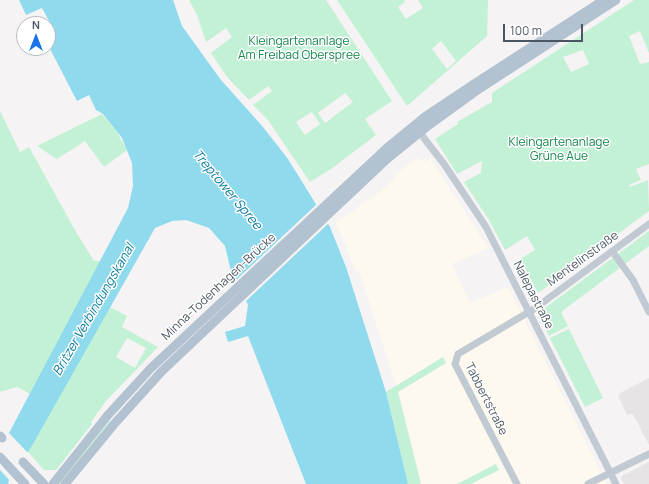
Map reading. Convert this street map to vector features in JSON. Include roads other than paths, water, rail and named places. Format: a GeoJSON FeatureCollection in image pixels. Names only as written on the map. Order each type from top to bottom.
{"type":"FeatureCollection","features":[{"type":"Feature","properties":{"kind":"main road"},"geometry":{"type":"LineString","coordinates":[[417,129],[474,84],[604,0]]}},
{"type":"Feature","properties":{"kind":"main road"},"geometry":{"type":"LineString","coordinates":[[417,129],[616,0]]}},
{"type":"Feature","properties":{"kind":"main road","name":"Minna-Todenhagen-Brücke"},"geometry":{"type":"LineString","coordinates":[[53,484],[108,415],[163,356],[350,182],[417,129]]}},
{"type":"Feature","properties":{"kind":"main road","name":"Minna-Todenhagen-Brücke"},"geometry":{"type":"LineString","coordinates":[[65,484],[116,422],[172,362],[358,189],[417,129]]}},
{"type":"Feature","properties":{"kind":"main road"},"geometry":{"type":"LineString","coordinates":[[0,457],[26,484]]}},
{"type":"Feature","properties":{"kind":"main road"},"geometry":{"type":"LineString","coordinates":[[24,462],[44,484]]}},
{"type":"Feature","properties":{"kind":"street","name":"Nalepastraße"},"geometry":{"type":"LineString","coordinates":[[417,129],[444,164],[486,227],[616,484]]}},
{"type":"Feature","properties":{"kind":"street","name":"Mentelinstraße"},"geometry":{"type":"LineString","coordinates":[[530,312],[649,224]]}},
{"type":"Feature","properties":{"kind":"street"},"geometry":{"type":"LineString","coordinates":[[612,251],[633,280],[649,312]]}},
{"type":"Feature","properties":{"kind":"street","name":"Tabbertstraße"},"geometry":{"type":"LineString","coordinates":[[517,484],[456,364],[458,354],[530,312]]}},
{"type":"Feature","properties":{"kind":"street"},"geometry":{"type":"LineString","coordinates":[[588,484],[649,454]]}},
{"type":"Feature","properties":{"kind":"water"},"geometry":{"type":"Polygon","coordinates":[[[19,0],[173,0],[182,26],[221,80],[263,127],[288,159],[330,227],[346,267],[386,392],[408,484],[306,484],[248,336],[228,342],[225,332],[245,326],[248,305],[235,276],[232,276],[225,246],[209,228],[186,220],[172,221],[155,228],[33,444],[8,482],[9,484],[0,484],[0,450],[128,208],[133,186],[132,163],[122,138],[103,114],[96,110],[89,95],[77,101],[54,56],[56,56],[56,16],[46,16],[42,8],[26,15],[19,0]]]}},
{"type":"Feature","properties":{"kind":"park label","name":"Kleingartenanlage Am Freibad Oberspree"},"geometry":{"type":"Point","coordinates":[299,49]}},
{"type":"Feature","properties":{"kind":"park label","name":"Kleingartenanlage Grüne Aue"},"geometry":{"type":"Point","coordinates":[559,150]}},
{"type":"Feature","properties":{"kind":"water label","name":"Treptower Spree"},"geometry":{"type":"Point","coordinates":[227,190]}},
{"type":"Feature","properties":{"kind":"water label","name":"Britzer Verbindungskanal"},"geometry":{"type":"Point","coordinates":[94,310]}}]}
